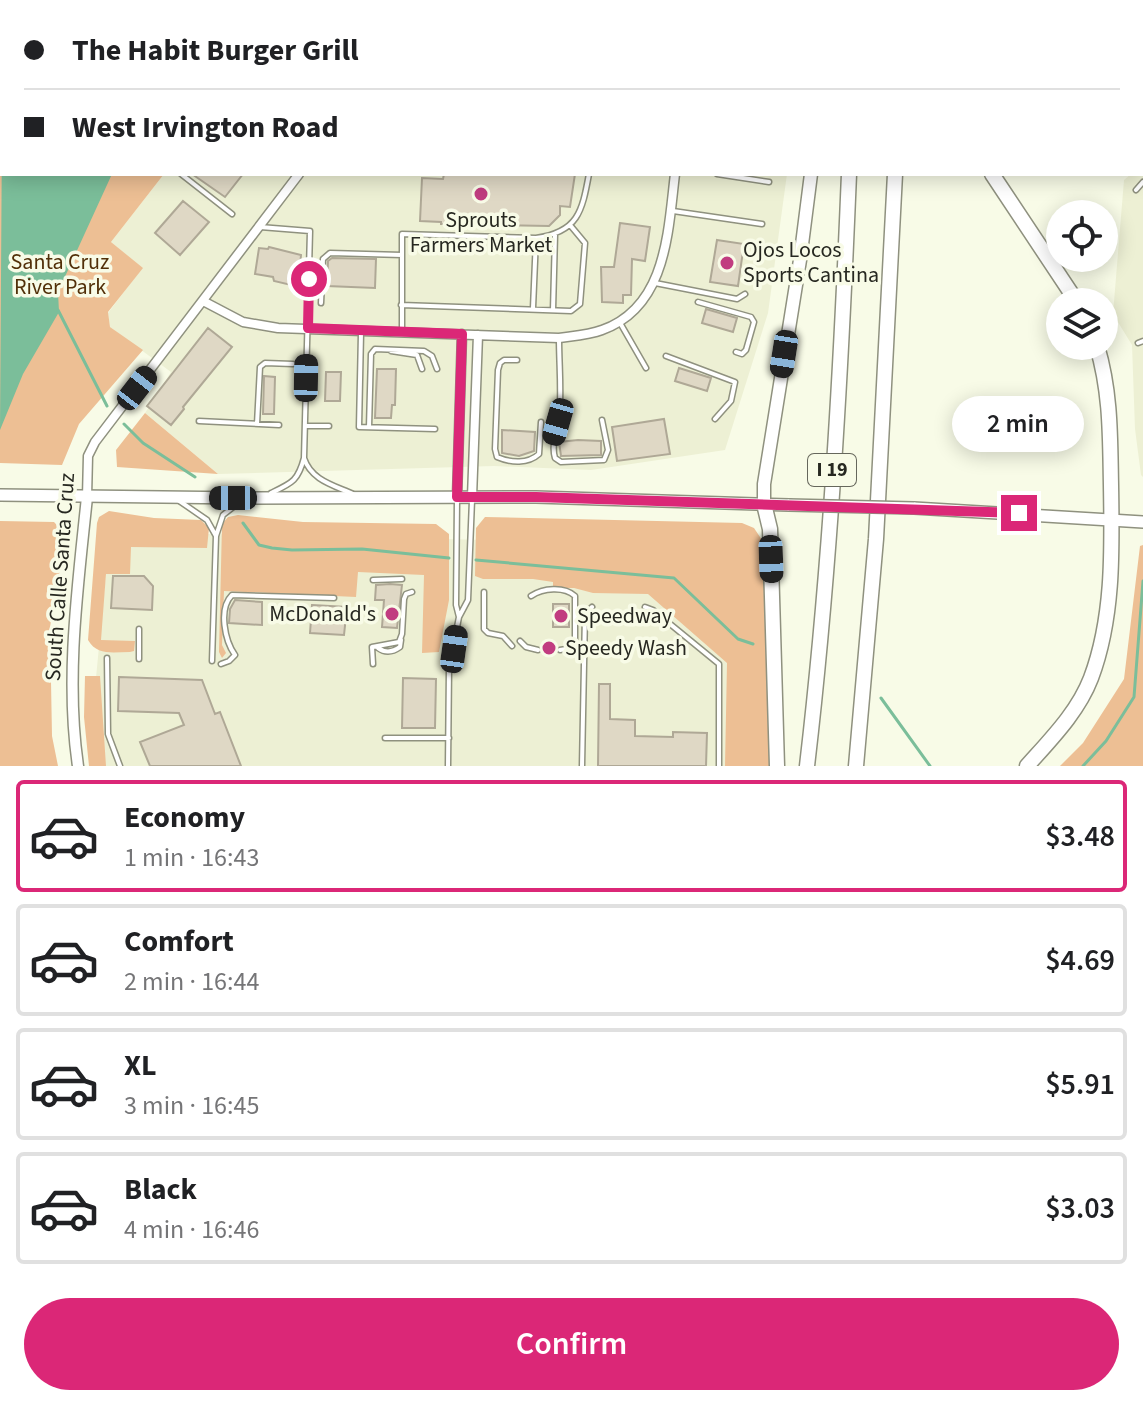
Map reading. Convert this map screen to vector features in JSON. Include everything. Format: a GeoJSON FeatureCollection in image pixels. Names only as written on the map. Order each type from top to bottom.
{"type":"FeatureCollection","features":[{"type":"Feature","properties":{"kind":"highway","name":"I 19"},"geometry":{"type":"LineString","coordinates":[[807,766],[821,647],[844,302],[849,176]]}},
{"type":"Feature","properties":{"kind":"highway","name":"I 19"},"geometry":{"type":"LineString","coordinates":[[856,766],[877,525],[895,176]]}},
{"type":"Feature","properties":{"kind":"highway"},"geometry":{"type":"LineString","coordinates":[[993,176],[1068,288]]}},
{"type":"Feature","properties":{"kind":"highway"},"geometry":{"type":"LineString","coordinates":[[1027,766],[1062,726],[1090,680],[1106,618],[1111,520],[1110,406],[1100,360]]}},
{"type":"Feature","properties":{"kind":"highway"},"geometry":{"type":"LineString","coordinates":[[764,504],[770,529],[777,766]]}},
{"type":"Feature","properties":{"kind":"main road"},"geometry":{"type":"LineString","coordinates":[[764,504],[764,484],[811,176]]}},
{"type":"Feature","properties":{"kind":"main road"},"geometry":{"type":"LineString","coordinates":[[0,495],[472,497],[914,508],[1143,522]]}},
{"type":"Feature","properties":{"kind":"street","name":"South Calle Santa Cruz"},"geometry":{"type":"LineString","coordinates":[[78,766],[73,670],[91,447],[297,176]]}},
{"type":"Feature","properties":{"kind":"street"},"geometry":{"type":"LineString","coordinates":[[203,301],[243,322],[278,328],[559,338],[603,330],[633,311],[655,283],[663,257],[675,176]]}},
{"type":"Feature","properties":{"kind":"street"},"geometry":{"type":"LineString","coordinates":[[457,497],[462,334]]}},
{"type":"Feature","properties":{"kind":"street"},"geometry":{"type":"LineString","coordinates":[[472,497],[478,335]]}},
{"type":"Feature","properties":{"kind":"lane"},"geometry":{"type":"LineString","coordinates":[[184,176],[232,214]]}},
{"type":"Feature","properties":{"kind":"lane"},"geometry":{"type":"LineString","coordinates":[[402,332],[402,234],[536,238],[555,235],[577,219],[588,176]]}},
{"type":"Feature","properties":{"kind":"lane"},"geometry":{"type":"LineString","coordinates":[[732,176],[769,182]]}},
{"type":"Feature","properties":{"kind":"lane"},"geometry":{"type":"LineString","coordinates":[[1136,190],[1143,182]]}},
{"type":"Feature","properties":{"kind":"lane"},"geometry":{"type":"LineString","coordinates":[[670,211],[762,224]]}},
{"type":"Feature","properties":{"kind":"lane"},"geometry":{"type":"LineString","coordinates":[[401,305],[571,311],[580,304],[585,243],[570,225]]}},
{"type":"Feature","properties":{"kind":"lane"},"geometry":{"type":"LineString","coordinates":[[212,661],[216,536],[223,515],[251,498],[295,481],[304,458],[310,231],[259,226]]}},
{"type":"Feature","properties":{"kind":"lane"},"geometry":{"type":"LineString","coordinates":[[553,310],[555,235]]}},
{"type":"Feature","properties":{"kind":"lane"},"geometry":{"type":"LineString","coordinates":[[533,308],[536,238]]}},
{"type":"Feature","properties":{"kind":"lane"},"geometry":{"type":"LineString","coordinates":[[321,303],[323,259],[330,253],[402,255]]}},
{"type":"Feature","properties":{"kind":"lane"},"geometry":{"type":"LineString","coordinates":[[655,283],[737,299],[745,294]]}},
{"type":"Feature","properties":{"kind":"lane"},"geometry":{"type":"LineString","coordinates":[[698,302],[751,317],[754,322],[746,350],[742,354],[736,352]]}},
{"type":"Feature","properties":{"kind":"lane"},"geometry":{"type":"LineString","coordinates":[[619,321],[646,368]]}},
{"type":"Feature","properties":{"kind":"lane"},"geometry":{"type":"LineString","coordinates":[[361,330],[359,427],[435,429]]}},
{"type":"Feature","properties":{"kind":"lane"},"geometry":{"type":"LineString","coordinates":[[559,338],[555,458],[561,462],[601,461],[606,457],[608,450],[602,420]]}},
{"type":"Feature","properties":{"kind":"lane"},"geometry":{"type":"LineString","coordinates":[[369,427],[371,354],[375,349],[424,351],[432,356],[437,369]]}},
{"type":"Feature","properties":{"kind":"lane"},"geometry":{"type":"LineString","coordinates":[[387,349],[396,354],[417,355],[422,369]]}},
{"type":"Feature","properties":{"kind":"lane"},"geometry":{"type":"LineString","coordinates":[[666,356],[735,382],[731,401],[715,419]]}},
{"type":"Feature","properties":{"kind":"lane"},"geometry":{"type":"LineString","coordinates":[[517,360],[504,360],[498,370],[497,457],[530,461],[535,458],[539,454],[541,422]]}},
{"type":"Feature","properties":{"kind":"lane"},"geometry":{"type":"LineString","coordinates":[[257,424],[260,367],[265,363],[293,364]]}},
{"type":"Feature","properties":{"kind":"lane"},"geometry":{"type":"LineString","coordinates":[[199,421],[279,425]]}},
{"type":"Feature","properties":{"kind":"lane"},"geometry":{"type":"LineString","coordinates":[[305,426],[329,426]]}},
{"type":"Feature","properties":{"kind":"lane"},"geometry":{"type":"LineString","coordinates":[[304,458],[308,470],[319,479],[363,498]]}},
{"type":"Feature","properties":{"kind":"lane"},"geometry":{"type":"LineString","coordinates":[[457,497],[455,599],[459,617]]}},
{"type":"Feature","properties":{"kind":"lane"},"geometry":{"type":"LineString","coordinates":[[448,766],[449,668],[459,617],[468,600],[472,497]]}},
{"type":"Feature","properties":{"kind":"lane"},"geometry":{"type":"LineString","coordinates":[[174,498],[207,520],[216,536]]}},
{"type":"Feature","properties":{"kind":"lane"},"geometry":{"type":"LineString","coordinates":[[373,580],[402,579]]}},
{"type":"Feature","properties":{"kind":"lane"},"geometry":{"type":"LineString","coordinates":[[531,596],[546,590],[566,590],[575,596],[574,646],[569,650],[560,650]]}},
{"type":"Feature","properties":{"kind":"lane"},"geometry":{"type":"LineString","coordinates":[[373,664],[374,647],[397,644],[402,638],[404,599],[406,594],[412,592]]}},
{"type":"Feature","properties":{"kind":"lane"},"geometry":{"type":"LineString","coordinates":[[484,592],[484,629],[503,636],[512,646]]}},
{"type":"Feature","properties":{"kind":"lane"},"geometry":{"type":"LineString","coordinates":[[221,664],[235,655],[225,632],[229,597],[236,594],[275,598],[334,598]]}},
{"type":"Feature","properties":{"kind":"lane"},"geometry":{"type":"LineString","coordinates":[[582,766],[585,614],[592,607]]}},
{"type":"Feature","properties":{"kind":"lane"},"geometry":{"type":"LineString","coordinates":[[645,607],[653,610],[719,664],[719,766]]}},
{"type":"Feature","properties":{"kind":"lane"},"geometry":{"type":"LineString","coordinates":[[139,629],[139,659]]}},
{"type":"Feature","properties":{"kind":"lane"},"geometry":{"type":"LineString","coordinates":[[520,641],[526,647],[538,650]]}},
{"type":"Feature","properties":{"kind":"lane"},"geometry":{"type":"LineString","coordinates":[[107,658],[108,734],[120,766]]}},
{"type":"Feature","properties":{"kind":"lane"},"geometry":{"type":"LineString","coordinates":[[385,738],[449,738]]}},
{"type":"Feature","properties":{"kind":"shaded area"},"geometry":{"type":"Polygon","coordinates":[[[2,176],[111,176],[58,292],[59,312],[23,374],[0,430],[2,176]]]}},
{"type":"Feature","properties":{"kind":"shaded area"},"geometry":{"type":"Polygon","coordinates":[[[162,176],[787,176],[768,313],[725,450],[591,470],[494,466],[218,474],[145,413],[171,372],[110,327],[108,313],[142,268],[111,242],[162,176]]]}},
{"type":"Feature","properties":{"kind":"shaded area"},"geometry":{"type":"Polygon","coordinates":[[[1129,176],[1143,176],[1143,477],[1135,429],[1132,345],[1118,322],[1118,288],[1115,288],[1124,180],[1129,176]]]}},
{"type":"Feature","properties":{"kind":"shaded area"},"geometry":{"type":"Polygon","coordinates":[[[110,532],[721,545],[741,766],[102,766],[93,709],[110,532]]]}},
{"type":"Feature","properties":{"kind":"green space","name":"Santa Cruz River Park"},"geometry":{"type":"Polygon","coordinates":[[[0,176],[162,176],[111,242],[143,268],[108,312],[110,327],[143,350],[79,424],[62,465],[0,463],[0,176]]]}},
{"type":"Feature","properties":{"kind":"green space"},"geometry":{"type":"Polygon","coordinates":[[[145,413],[218,474],[117,467],[116,450],[145,413]]]}},
{"type":"Feature","properties":{"kind":"green space"},"geometry":{"type":"Polygon","coordinates":[[[109,511],[154,518],[201,520],[209,528],[207,548],[131,547],[130,574],[106,574],[101,640],[135,641],[134,651],[130,652],[101,651],[88,640],[97,523],[99,517],[109,511]]]}},
{"type":"Feature","properties":{"kind":"green space"},"geometry":{"type":"Polygon","coordinates":[[[238,515],[303,522],[436,524],[449,534],[449,600],[439,652],[422,653],[424,575],[358,572],[356,597],[224,591],[222,645],[226,653],[222,658],[219,652],[222,524],[228,517],[238,515]]]}},
{"type":"Feature","properties":{"kind":"green space"},"geometry":{"type":"Polygon","coordinates":[[[485,517],[742,523],[754,528],[764,543],[772,766],[725,766],[727,663],[648,594],[593,593],[574,588],[553,588],[553,582],[533,579],[483,579],[475,576],[476,528],[485,517]]]}},
{"type":"Feature","properties":{"kind":"green space"},"geometry":{"type":"Polygon","coordinates":[[[0,521],[54,522],[66,535],[50,627],[52,736],[58,766],[0,766],[0,521]]]}},
{"type":"Feature","properties":{"kind":"green space"},"geometry":{"type":"Polygon","coordinates":[[[1143,545],[1143,766],[1060,766],[1083,743],[1124,679],[1140,546],[1143,545]]]}},
{"type":"Feature","properties":{"kind":"green space"},"geometry":{"type":"Polygon","coordinates":[[[85,676],[100,676],[106,766],[89,766],[84,717],[85,676]]]}},
{"type":"Feature","properties":{"kind":"building"},"geometry":{"type":"Polygon","coordinates":[[[195,176],[241,176],[225,197],[195,176]]]}},
{"type":"Feature","properties":{"kind":"building"},"geometry":{"type":"Polygon","coordinates":[[[444,176],[575,176],[570,207],[560,206],[560,215],[549,226],[420,221],[422,178],[443,179],[444,176]]]}},
{"type":"Feature","properties":{"kind":"building"},"geometry":{"type":"Polygon","coordinates":[[[183,201],[209,222],[180,255],[155,233],[183,201]]]}},
{"type":"Feature","properties":{"kind":"building"},"geometry":{"type":"Polygon","coordinates":[[[620,223],[650,227],[645,261],[632,259],[631,295],[623,295],[623,303],[602,302],[601,267],[614,267],[620,223]]]}},
{"type":"Feature","properties":{"kind":"building","name":"Ojos Locos Sports Cantina"},"geometry":{"type":"Polygon","coordinates":[[[717,240],[744,244],[738,286],[710,282],[717,240]]]}},
{"type":"Feature","properties":{"kind":"building"},"geometry":{"type":"Polygon","coordinates":[[[269,247],[301,255],[299,276],[291,285],[255,274],[259,248],[269,247]]]}},
{"type":"Feature","properties":{"kind":"building"},"geometry":{"type":"Polygon","coordinates":[[[332,258],[376,259],[375,288],[327,286],[328,261],[332,258]]]}},
{"type":"Feature","properties":{"kind":"building"},"geometry":{"type":"Polygon","coordinates":[[[706,309],[737,318],[733,332],[702,323],[706,309]]]}},
{"type":"Feature","properties":{"kind":"building"},"geometry":{"type":"Polygon","coordinates":[[[208,328],[232,347],[171,425],[147,406],[208,328]]]}},
{"type":"Feature","properties":{"kind":"building"},"geometry":{"type":"Polygon","coordinates":[[[679,368],[711,378],[707,391],[675,381],[679,368]]]}},
{"type":"Feature","properties":{"kind":"building"},"geometry":{"type":"Polygon","coordinates":[[[377,369],[396,369],[395,405],[392,405],[391,418],[375,418],[377,369]]]}},
{"type":"Feature","properties":{"kind":"building"},"geometry":{"type":"Polygon","coordinates":[[[326,372],[341,372],[340,401],[325,401],[326,372]]]}},
{"type":"Feature","properties":{"kind":"building"},"geometry":{"type":"Polygon","coordinates":[[[264,376],[275,377],[274,414],[263,414],[264,376]]]}},
{"type":"Feature","properties":{"kind":"building"},"geometry":{"type":"Polygon","coordinates":[[[664,419],[670,454],[617,461],[612,427],[664,419]]]}},
{"type":"Feature","properties":{"kind":"building"},"geometry":{"type":"Polygon","coordinates":[[[502,430],[535,432],[534,451],[519,456],[502,453],[502,430]]]}},
{"type":"Feature","properties":{"kind":"building"},"geometry":{"type":"Polygon","coordinates":[[[601,441],[601,455],[561,456],[559,442],[601,441]]]}},
{"type":"Feature","properties":{"kind":"building"},"geometry":{"type":"Polygon","coordinates":[[[113,576],[144,576],[153,586],[152,610],[111,608],[113,576]]]}},
{"type":"Feature","properties":{"kind":"building","name":"McDonald's"},"geometry":{"type":"Polygon","coordinates":[[[376,585],[402,585],[397,628],[382,627],[384,600],[375,600],[376,585]]]}},
{"type":"Feature","properties":{"kind":"building"},"geometry":{"type":"Polygon","coordinates":[[[235,600],[262,602],[262,625],[229,623],[230,609],[235,600]]]}},
{"type":"Feature","properties":{"kind":"building","name":"Speedway"},"geometry":{"type":"Polygon","coordinates":[[[553,604],[569,604],[569,627],[553,627],[553,604]]]}},
{"type":"Feature","properties":{"kind":"building"},"geometry":{"type":"Polygon","coordinates":[[[312,605],[347,607],[344,635],[310,633],[312,605]]]}},
{"type":"Feature","properties":{"kind":"building"},"geometry":{"type":"Polygon","coordinates":[[[119,677],[202,680],[215,714],[220,712],[241,766],[150,766],[140,742],[184,725],[179,713],[118,711],[119,677]]]}},
{"type":"Feature","properties":{"kind":"building"},"geometry":{"type":"Polygon","coordinates":[[[403,678],[436,679],[435,728],[402,728],[403,678]]]}},
{"type":"Feature","properties":{"kind":"building"},"geometry":{"type":"Polygon","coordinates":[[[599,684],[610,684],[610,719],[635,720],[635,736],[673,737],[673,732],[707,733],[706,766],[598,766],[599,684]]]}},
{"type":"Feature","properties":{"kind":"waterway"},"geometry":{"type":"LineString","coordinates":[[58,310],[107,406]]}},
{"type":"Feature","properties":{"kind":"waterway"},"geometry":{"type":"LineString","coordinates":[[124,424],[143,443],[195,477]]}},
{"type":"Feature","properties":{"kind":"waterway"},"geometry":{"type":"LineString","coordinates":[[243,523],[259,545],[272,548],[362,549],[449,558]]}},
{"type":"Feature","properties":{"kind":"waterway"},"geometry":{"type":"LineString","coordinates":[[476,560],[674,578],[738,639],[753,644]]}},
{"type":"Feature","properties":{"kind":"waterway"},"geometry":{"type":"LineString","coordinates":[[1083,766],[1106,741],[1134,697],[1143,581]]}},
{"type":"Feature","properties":{"kind":"waterway"},"geometry":{"type":"LineString","coordinates":[[881,698],[930,766]]}},
{"type":"Feature","properties":{"kind":"place","name":"Sprouts Farmers Market"},"geometry":{"type":"Point","coordinates":[481,194]}},
{"type":"Feature","properties":{"kind":"place","name":"Ojos Locos Sports Cantina"},"geometry":{"type":"Point","coordinates":[727,263]}},
{"type":"Feature","properties":{"kind":"place","name":"McDonald's"},"geometry":{"type":"Point","coordinates":[392,614]}},
{"type":"Feature","properties":{"kind":"place","name":"Speedway"},"geometry":{"type":"Point","coordinates":[561,616]}},
{"type":"Feature","properties":{"kind":"place","name":"Speedy Wash"},"geometry":{"type":"Point","coordinates":[549,648]}},
{"type":"Feature","properties":{"kind":"route"},"geometry":{"type":"LineString","coordinates":[[309,279],[308,328],[462,334],[457,497],[1019,513]]}}]}
